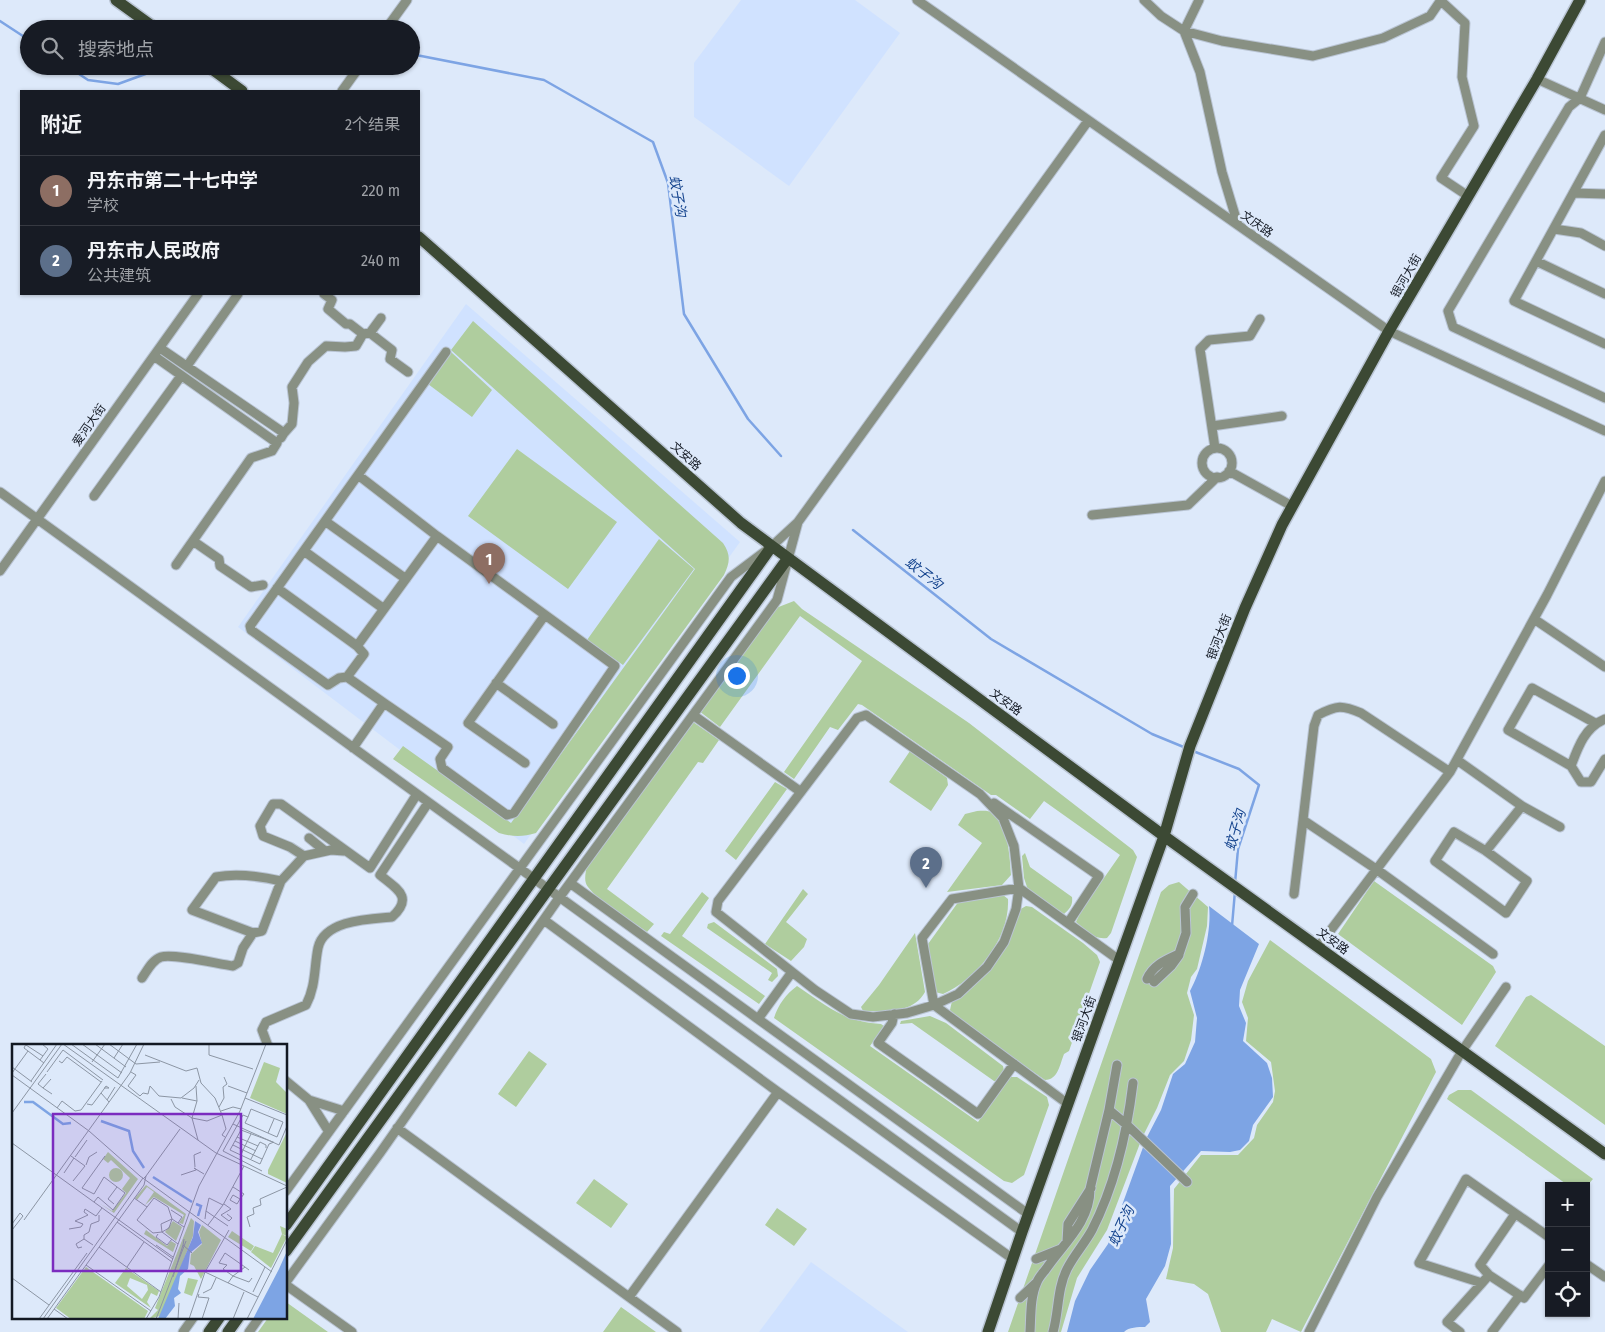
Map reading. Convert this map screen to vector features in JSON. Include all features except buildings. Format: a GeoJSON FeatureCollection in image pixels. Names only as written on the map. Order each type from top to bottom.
{"type":"FeatureCollection","features":[{"type":"Feature","properties":{"kind":"main road"},"geometry":{"type":"LineString","coordinates":[[116,0],[144,20]]}},
{"type":"Feature","properties":{"kind":"main road","name":"银河大街"},"geometry":{"type":"LineString","coordinates":[[988,1332],[1028,1214],[1164,836],[1190,749],[1245,608],[1292,506],[1389,331],[1537,79],[1580,0]]}},
{"type":"Feature","properties":{"kind":"main road"},"geometry":{"type":"LineString","coordinates":[[220,75],[241,90]]}},
{"type":"Feature","properties":{"kind":"main road","name":"文安路"},"geometry":{"type":"LineString","coordinates":[[420,238],[742,524],[1164,836],[1605,1154]]}},
{"type":"Feature","properties":{"kind":"main road"},"geometry":{"type":"LineString","coordinates":[[288,1222],[772,546]]}},
{"type":"Feature","properties":{"kind":"main road"},"geometry":{"type":"LineString","coordinates":[[288,1248],[788,558]]}},
{"type":"Feature","properties":{"kind":"main road"},"geometry":{"type":"LineString","coordinates":[[209,1332],[218,1320]]}},
{"type":"Feature","properties":{"kind":"main road"},"geometry":{"type":"LineString","coordinates":[[228,1332],[237,1320]]}},
{"type":"Feature","properties":{"kind":"street"},"geometry":{"type":"LineString","coordinates":[[393,20],[407,0]]}},
{"type":"Feature","properties":{"kind":"street","name":"文庆路"},"geometry":{"type":"LineString","coordinates":[[917,0],[1389,331],[1605,431]]}},
{"type":"Feature","properties":{"kind":"street"},"geometry":{"type":"LineString","coordinates":[[1144,0],[1161,16],[1184,31],[1222,41],[1313,56],[1383,38],[1430,16],[1441,1],[1465,23],[1462,77],[1474,126],[1441,178],[1468,196]]}},
{"type":"Feature","properties":{"kind":"street"},"geometry":{"type":"LineString","coordinates":[[1199,0],[1184,31],[1200,72],[1222,172],[1238,225]]}},
{"type":"Feature","properties":{"kind":"street"},"geometry":{"type":"LineString","coordinates":[[1605,42],[1580,98],[1569,107],[1448,311],[1453,327],[1605,398]]}},
{"type":"Feature","properties":{"kind":"street"},"geometry":{"type":"LineString","coordinates":[[343,90],[354,75]]}},
{"type":"Feature","properties":{"kind":"street"},"geometry":{"type":"LineString","coordinates":[[1537,79],[1605,110]]}},
{"type":"Feature","properties":{"kind":"street"},"geometry":{"type":"LineString","coordinates":[[288,1188],[731,577],[772,546],[798,522],[1088,121]]}},
{"type":"Feature","properties":{"kind":"street"},"geometry":{"type":"LineString","coordinates":[[1604,341],[1514,300],[1605,135]]}},
{"type":"Feature","properties":{"kind":"street"},"geometry":{"type":"LineString","coordinates":[[1573,193],[1605,194]]}},
{"type":"Feature","properties":{"kind":"street"},"geometry":{"type":"LineString","coordinates":[[1554,228],[1582,233],[1605,246]]}},
{"type":"Feature","properties":{"kind":"street"},"geometry":{"type":"LineString","coordinates":[[1536,261],[1605,294]]}},
{"type":"Feature","properties":{"kind":"street","name":"爱河大街"},"geometry":{"type":"LineString","coordinates":[[0,571],[197,295]]}},
{"type":"Feature","properties":{"kind":"street"},"geometry":{"type":"LineString","coordinates":[[187,366],[237,295]]}},
{"type":"Feature","properties":{"kind":"street"},"geometry":{"type":"LineString","coordinates":[[325,295],[332,300],[328,309],[346,324],[350,324],[366,333],[392,350],[390,359],[408,372]]}},
{"type":"Feature","properties":{"kind":"street"},"geometry":{"type":"LineString","coordinates":[[176,565],[251,458],[272,451],[292,424],[294,403],[292,386],[308,362],[326,346],[356,346],[381,318]]}},
{"type":"Feature","properties":{"kind":"street"},"geometry":{"type":"LineString","coordinates":[[1215,448],[1200,349],[1209,340],[1250,336],[1260,319]]}},
{"type":"Feature","properties":{"kind":"street"},"geometry":{"type":"LineString","coordinates":[[160,348],[284,433]]}},
{"type":"Feature","properties":{"kind":"street"},"geometry":{"type":"LineString","coordinates":[[358,475],[615,666],[514,813],[507,815],[442,768],[440,759],[448,747],[347,678],[339,678],[328,685],[251,630],[250,626],[304,551],[325,521],[446,352]]}},
{"type":"Feature","properties":{"kind":"street"},"geometry":{"type":"LineString","coordinates":[[154,356],[277,443]]}},
{"type":"Feature","properties":{"kind":"street"},"geometry":{"type":"LineString","coordinates":[[94,496],[181,376]]}},
{"type":"Feature","properties":{"kind":"street"},"geometry":{"type":"LineString","coordinates":[[1212,426],[1282,416]]}},
{"type":"Feature","properties":{"kind":"street"},"geometry":{"type":"LineString","coordinates":[[1215,448],[1225,450],[1232,462],[1229,471],[1221,477],[1217,477],[1204,470],[1202,461],[1206,452],[1215,448]]}},
{"type":"Feature","properties":{"kind":"street"},"geometry":{"type":"LineString","coordinates":[[1229,471],[1292,506]]}},
{"type":"Feature","properties":{"kind":"street"},"geometry":{"type":"LineString","coordinates":[[1092,515],[1188,505],[1217,477]]}},
{"type":"Feature","properties":{"kind":"street"},"geometry":{"type":"LineString","coordinates":[[1318,947],[1450,772],[1534,619],[1605,481]]}},
{"type":"Feature","properties":{"kind":"street"},"geometry":{"type":"LineString","coordinates":[[0,492],[1022,1232]]}},
{"type":"Feature","properties":{"kind":"street"},"geometry":{"type":"LineString","coordinates":[[325,521],[406,579]]}},
{"type":"Feature","properties":{"kind":"street"},"geometry":{"type":"LineString","coordinates":[[288,1280],[570,883],[777,600],[798,522]]}},
{"type":"Feature","properties":{"kind":"street"},"geometry":{"type":"LineString","coordinates":[[357,646],[438,536]]}},
{"type":"Feature","properties":{"kind":"street"},"geometry":{"type":"LineString","coordinates":[[193,541],[219,559],[220,566],[251,587],[263,585]]}},
{"type":"Feature","properties":{"kind":"street"},"geometry":{"type":"LineString","coordinates":[[304,551],[384,609]]}},
{"type":"Feature","properties":{"kind":"street"},"geometry":{"type":"LineString","coordinates":[[277,588],[357,646],[364,654],[347,678]]}},
{"type":"Feature","properties":{"kind":"street"},"geometry":{"type":"LineString","coordinates":[[525,764],[468,723],[545,615]]}},
{"type":"Feature","properties":{"kind":"street"},"geometry":{"type":"LineString","coordinates":[[1534,619],[1605,667]]}},
{"type":"Feature","properties":{"kind":"street"},"geometry":{"type":"LineString","coordinates":[[496,683],[553,724]]}},
{"type":"Feature","properties":{"kind":"street"},"geometry":{"type":"LineString","coordinates":[[1595,723],[1532,688],[1508,730],[1571,766],[1581,782],[1592,782],[1605,759]]}},
{"type":"Feature","properties":{"kind":"street"},"geometry":{"type":"LineString","coordinates":[[353,748],[384,703]]}},
{"type":"Feature","properties":{"kind":"street"},"geometry":{"type":"LineString","coordinates":[[1294,894],[1314,726],[1318,714],[1330,709],[1346,707],[1361,714],[1450,772]]}},
{"type":"Feature","properties":{"kind":"street"},"geometry":{"type":"LineString","coordinates":[[693,714],[801,792]]}},
{"type":"Feature","properties":{"kind":"street"},"geometry":{"type":"LineString","coordinates":[[980,794],[1003,818],[1014,846],[1019,888],[1016,909],[1004,942],[987,967],[958,994],[906,1013],[873,1017],[851,1014],[815,990],[716,912],[718,901],[857,718],[866,715],[1099,876],[1068,923]]}},
{"type":"Feature","properties":{"kind":"street"},"geometry":{"type":"LineString","coordinates":[[1571,766],[1581,740],[1595,723],[1605,719]]}},
{"type":"Feature","properties":{"kind":"street"},"geometry":{"type":"LineString","coordinates":[[1457,760],[1522,806],[1560,827]]}},
{"type":"Feature","properties":{"kind":"street"},"geometry":{"type":"LineString","coordinates":[[370,868],[417,794]]}},
{"type":"Feature","properties":{"kind":"street"},"geometry":{"type":"LineString","coordinates":[[380,875],[428,802]]}},
{"type":"Feature","properties":{"kind":"street"},"geometry":{"type":"LineString","coordinates":[[267,1044],[262,1030],[266,1022],[306,1005],[314,982],[318,947],[322,938],[337,927],[357,920],[392,917],[402,905],[403,896],[398,889],[281,804],[273,804],[260,826],[263,836],[290,847],[304,856]]}},
{"type":"Feature","properties":{"kind":"street"},"geometry":{"type":"LineString","coordinates":[[1486,851],[1522,806]]}},
{"type":"Feature","properties":{"kind":"street"},"geometry":{"type":"LineString","coordinates":[[1303,820],[1376,869],[1493,954]]}},
{"type":"Feature","properties":{"kind":"street"},"geometry":{"type":"LineString","coordinates":[[1454,832],[1486,851],[1527,881],[1506,913],[1435,861],[1454,832]]}},
{"type":"Feature","properties":{"kind":"street"},"geometry":{"type":"LineString","coordinates":[[309,838],[324,850]]}},
{"type":"Feature","properties":{"kind":"street"},"geometry":{"type":"LineString","coordinates":[[281,881],[258,876],[231,874],[216,877],[192,910],[253,933],[262,931],[281,881],[304,856],[324,850],[347,851]]}},
{"type":"Feature","properties":{"kind":"street"},"geometry":{"type":"LineString","coordinates":[[570,883],[1028,1214]]}},
{"type":"Feature","properties":{"kind":"street"},"geometry":{"type":"LineString","coordinates":[[1068,1104],[934,1004],[922,938],[952,899],[1019,888],[1119,960]]}},
{"type":"Feature","properties":{"kind":"street"},"geometry":{"type":"LineString","coordinates":[[1150,980],[1150,970],[1161,962],[1179,954],[1186,934],[1185,907],[1193,894]]}},
{"type":"Feature","properties":{"kind":"street"},"geometry":{"type":"LineString","coordinates":[[544,920],[778,1092],[1013,1259]]}},
{"type":"Feature","properties":{"kind":"street"},"geometry":{"type":"LineString","coordinates":[[142,978],[153,962],[161,957],[232,966],[238,963],[243,948],[253,933]]}},
{"type":"Feature","properties":{"kind":"street"},"geometry":{"type":"LineString","coordinates":[[758,1019],[792,972]]}},
{"type":"Feature","properties":{"kind":"street"},"geometry":{"type":"LineString","coordinates":[[1309,1332],[1377,1197],[1462,1051],[1506,986]]}},
{"type":"Feature","properties":{"kind":"street"},"geometry":{"type":"LineString","coordinates":[[894,1014],[892,1023],[878,1043],[978,1114],[1014,1064]]}},
{"type":"Feature","properties":{"kind":"street"},"geometry":{"type":"LineString","coordinates":[[1020,1298],[1037,1282],[1064,1245],[1075,1234],[1090,1201],[1091,1188],[1117,1065]]}},
{"type":"Feature","properties":{"kind":"street"},"geometry":{"type":"LineString","coordinates":[[288,1083],[309,1100],[330,1132]]}},
{"type":"Feature","properties":{"kind":"street"},"geometry":{"type":"LineString","coordinates":[[1053,1332],[1060,1291],[1067,1269],[1092,1230],[1109,1190],[1127,1125],[1133,1083]]}},
{"type":"Feature","properties":{"kind":"street"},"geometry":{"type":"LineString","coordinates":[[629,1297],[778,1092]]}},
{"type":"Feature","properties":{"kind":"street"},"geometry":{"type":"LineString","coordinates":[[309,1100],[344,1111]]}},
{"type":"Feature","properties":{"kind":"street"},"geometry":{"type":"LineString","coordinates":[[1109,1110],[1187,1182]]}},
{"type":"Feature","properties":{"kind":"street"},"geometry":{"type":"LineString","coordinates":[[397,1128],[677,1332]]}},
{"type":"Feature","properties":{"kind":"street"},"geometry":{"type":"LineString","coordinates":[[1482,1284],[1418,1263],[1466,1180],[1545,1234]]}},
{"type":"Feature","properties":{"kind":"street"},"geometry":{"type":"LineString","coordinates":[[1515,1214],[1480,1265],[1489,1275],[1524,1298],[1545,1270]]}},
{"type":"Feature","properties":{"kind":"street"},"geometry":{"type":"LineString","coordinates":[[1036,1259],[1064,1245]]}},
{"type":"Feature","properties":{"kind":"street"},"geometry":{"type":"LineString","coordinates":[[1590,1267],[1605,1277]]}},
{"type":"Feature","properties":{"kind":"street"},"geometry":{"type":"LineString","coordinates":[[1460,1332],[1447,1322],[1489,1275]]}},
{"type":"Feature","properties":{"kind":"street"},"geometry":{"type":"LineString","coordinates":[[1030,1332],[1032,1299],[1037,1282]]}},
{"type":"Feature","properties":{"kind":"street"},"geometry":{"type":"LineString","coordinates":[[288,1284],[352,1332]]}},
{"type":"Feature","properties":{"kind":"street"},"geometry":{"type":"LineString","coordinates":[[1492,1332],[1520,1295]]}},
{"type":"Feature","properties":{"kind":"street"},"geometry":{"type":"LineString","coordinates":[[183,1332],[192,1320]]}},
{"type":"Feature","properties":{"kind":"street"},"geometry":{"type":"LineString","coordinates":[[249,1332],[258,1320]]}},
{"type":"Feature","properties":{"kind":"shaded area"},"geometry":{"type":"Polygon","coordinates":[[[741,0],[855,0],[900,33],[789,186],[694,117],[694,63],[741,0]]]}},
{"type":"Feature","properties":{"kind":"shaded area"},"geometry":{"type":"Polygon","coordinates":[[[466,304],[740,542],[524,844],[238,627],[466,304]]]}},
{"type":"Feature","properties":{"kind":"shaded area"},"geometry":{"type":"Polygon","coordinates":[[[811,1262],[908,1332],[759,1332],[811,1262]]]}},
{"type":"Feature","properties":{"kind":"green space"},"geometry":{"type":"Polygon","coordinates":[[[473,321],[723,543],[728,555],[728,566],[724,575],[536,833],[522,836],[499,833],[393,759],[403,746],[511,823],[695,569],[451,350],[473,321]]]}},
{"type":"Feature","properties":{"kind":"green space"},"geometry":{"type":"Polygon","coordinates":[[[451,352],[492,390],[472,417],[428,384],[451,352]]]}},
{"type":"Feature","properties":{"kind":"green space"},"geometry":{"type":"Polygon","coordinates":[[[517,449],[617,522],[568,589],[468,516],[517,449]]]}},
{"type":"Feature","properties":{"kind":"green space"},"geometry":{"type":"Polygon","coordinates":[[[659,539],[694,569],[623,665],[587,640],[659,539]]]}},
{"type":"Feature","properties":{"kind":"green space"},"geometry":{"type":"Polygon","coordinates":[[[794,601],[802,609],[969,723],[1133,850],[1137,857],[1111,933],[1107,938],[1094,936],[1076,922],[1081,911],[1120,855],[1044,801],[1030,819],[996,795],[991,795],[862,705],[858,704],[838,730],[830,727],[794,779],[784,772],[862,661],[800,616],[720,727],[699,711],[776,608],[794,601]]]}},
{"type":"Feature","properties":{"kind":"green space"},"geometry":{"type":"Polygon","coordinates":[[[693,722],[719,740],[703,763],[698,762],[607,889],[654,924],[647,932],[593,893],[586,882],[587,865],[693,722]]]}},
{"type":"Feature","properties":{"kind":"green space"},"geometry":{"type":"Polygon","coordinates":[[[910,751],[947,778],[948,785],[931,811],[889,782],[910,751]]]}},
{"type":"Feature","properties":{"kind":"green space"},"geometry":{"type":"Polygon","coordinates":[[[775,782],[787,789],[736,860],[725,851],[775,782]]]}},
{"type":"Feature","properties":{"kind":"green space"},"geometry":{"type":"Polygon","coordinates":[[[977,811],[993,813],[1002,825],[1007,842],[1011,875],[1002,885],[947,892],[982,843],[958,825],[965,814],[977,811]]]}},
{"type":"Feature","properties":{"kind":"green space"},"geometry":{"type":"Polygon","coordinates":[[[1025,853],[1030,867],[1072,897],[1071,907],[1064,914],[1028,890],[1024,878],[1022,856],[1025,853]]]}},
{"type":"Feature","properties":{"kind":"green space"},"geometry":{"type":"Polygon","coordinates":[[[1374,881],[1493,966],[1496,972],[1462,1025],[1338,934],[1374,881]]]}},
{"type":"Feature","properties":{"kind":"green space"},"geometry":{"type":"Polygon","coordinates":[[[1179,882],[1208,907],[1207,926],[1197,969],[1191,977],[1187,993],[1194,1015],[1191,1040],[1184,1061],[1170,1075],[1157,1108],[1142,1138],[1107,1230],[1077,1278],[1061,1332],[1008,1332],[1161,892],[1169,885],[1179,882]]]}},
{"type":"Feature","properties":{"kind":"green space"},"geometry":{"type":"Polygon","coordinates":[[[803,889],[808,894],[786,922],[807,939],[804,947],[791,961],[765,944],[803,889]]]}},
{"type":"Feature","properties":{"kind":"green space"},"geometry":{"type":"Polygon","coordinates":[[[702,892],[709,898],[682,936],[765,996],[759,1004],[661,936],[664,932],[670,934],[702,892]]]}},
{"type":"Feature","properties":{"kind":"green space"},"geometry":{"type":"Polygon","coordinates":[[[1003,895],[1008,899],[1007,914],[997,942],[989,956],[979,968],[956,987],[943,994],[935,992],[928,944],[959,901],[1003,895]]]}},
{"type":"Feature","properties":{"kind":"green space"},"geometry":{"type":"Polygon","coordinates":[[[1026,906],[1032,907],[1083,943],[1097,955],[1100,962],[1069,1051],[1064,1054],[1056,1074],[1045,1080],[955,1018],[950,1010],[952,1001],[966,992],[987,973],[1001,951],[1019,910],[1026,906]]]}},
{"type":"Feature","properties":{"kind":"green space"},"geometry":{"type":"Polygon","coordinates":[[[714,922],[777,969],[778,976],[772,982],[768,980],[772,973],[707,928],[708,924],[714,922]]]}},
{"type":"Feature","properties":{"kind":"green space"},"geometry":{"type":"Polygon","coordinates":[[[915,933],[925,992],[920,999],[906,1008],[889,1011],[863,1011],[861,1007],[879,985],[915,933]]]}},
{"type":"Feature","properties":{"kind":"green space"},"geometry":{"type":"Polygon","coordinates":[[[1270,940],[1431,1059],[1436,1072],[1301,1332],[1272,1319],[1266,1332],[1221,1332],[1208,1294],[1194,1284],[1166,1279],[1173,1248],[1174,1189],[1201,1155],[1238,1155],[1254,1138],[1257,1125],[1273,1102],[1275,1091],[1271,1062],[1246,1041],[1248,1018],[1242,1002],[1248,981],[1270,940]]]}},
{"type":"Feature","properties":{"kind":"green space"},"geometry":{"type":"Polygon","coordinates":[[[797,986],[836,1012],[856,1020],[884,1026],[870,1046],[978,1122],[1011,1077],[1017,1077],[1047,1097],[1049,1105],[1024,1175],[1012,1183],[1004,1181],[774,1018],[783,1000],[797,986]]]}},
{"type":"Feature","properties":{"kind":"green space"},"geometry":{"type":"Polygon","coordinates":[[[1531,995],[1605,1046],[1605,1125],[1495,1046],[1526,997],[1531,995]]]}},
{"type":"Feature","properties":{"kind":"green space"},"geometry":{"type":"Polygon","coordinates":[[[930,1016],[946,1023],[1003,1066],[1004,1071],[997,1081],[994,1081],[912,1023],[900,1024],[901,1021],[930,1016]]]}},
{"type":"Feature","properties":{"kind":"green space"},"geometry":{"type":"Polygon","coordinates":[[[529,1051],[547,1064],[516,1107],[498,1094],[529,1051]]]}},
{"type":"Feature","properties":{"kind":"green space"},"geometry":{"type":"Polygon","coordinates":[[[1458,1090],[1471,1090],[1593,1179],[1590,1182],[1563,1182],[1447,1099],[1449,1095],[1458,1090]]]}},
{"type":"Feature","properties":{"kind":"green space"},"geometry":{"type":"Polygon","coordinates":[[[594,1179],[628,1204],[611,1228],[576,1203],[594,1179]]]}},
{"type":"Feature","properties":{"kind":"green space"},"geometry":{"type":"Polygon","coordinates":[[[777,1208],[807,1229],[794,1246],[765,1225],[777,1208]]]}},
{"type":"Feature","properties":{"kind":"green space"},"geometry":{"type":"Polygon","coordinates":[[[288,1303],[328,1332],[258,1332],[267,1320],[288,1320],[288,1303]]]}},
{"type":"Feature","properties":{"kind":"green space"},"geometry":{"type":"Polygon","coordinates":[[[621,1307],[656,1332],[603,1332],[621,1307]]]}},
{"type":"Feature","properties":{"kind":"water"},"geometry":{"type":"Polygon","coordinates":[[[1209,906],[1259,944],[1240,990],[1239,1006],[1246,1023],[1243,1041],[1267,1063],[1272,1078],[1273,1097],[1253,1125],[1249,1141],[1240,1150],[1230,1152],[1201,1151],[1170,1186],[1171,1244],[1165,1266],[1146,1299],[1150,1322],[1145,1327],[1131,1328],[1124,1332],[1067,1332],[1075,1301],[1090,1270],[1108,1244],[1146,1139],[1161,1110],[1173,1074],[1185,1064],[1195,1042],[1197,1018],[1190,991],[1205,950],[1210,916],[1209,906]]]}},
{"type":"Feature","properties":{"kind":"waterway","name":"蚊子沟"},"geometry":{"type":"LineString","coordinates":[[0,21],[20,34]]}},
{"type":"Feature","properties":{"kind":"waterway","name":"蚊子沟"},"geometry":{"type":"LineString","coordinates":[[420,56],[544,80],[653,142],[668,183],[684,314],[748,419],[781,456]]}},
{"type":"Feature","properties":{"kind":"waterway","name":"蚊子沟"},"geometry":{"type":"LineString","coordinates":[[80,75],[88,80],[118,84],[143,75]]}},
{"type":"Feature","properties":{"kind":"waterway","name":"蚊子沟"},"geometry":{"type":"LineString","coordinates":[[853,530],[991,639],[1152,734],[1186,748]]}},
{"type":"Feature","properties":{"kind":"waterway","name":"蚊子沟"},"geometry":{"type":"LineString","coordinates":[[1193,751],[1239,769],[1259,785],[1238,849],[1235,883]]}},
{"type":"Feature","properties":{"kind":"waterway","name":"蚊子沟"},"geometry":{"type":"LineString","coordinates":[[1232,926],[1235,891]]}},
{"type":"Feature","properties":{"kind":"place","name":"丹东市第二十七中学"},"geometry":{"type":"Point","coordinates":[489,584]}},
{"type":"Feature","properties":{"kind":"place","name":"丹东市人民政府"},"geometry":{"type":"Point","coordinates":[926,888]}}]}
